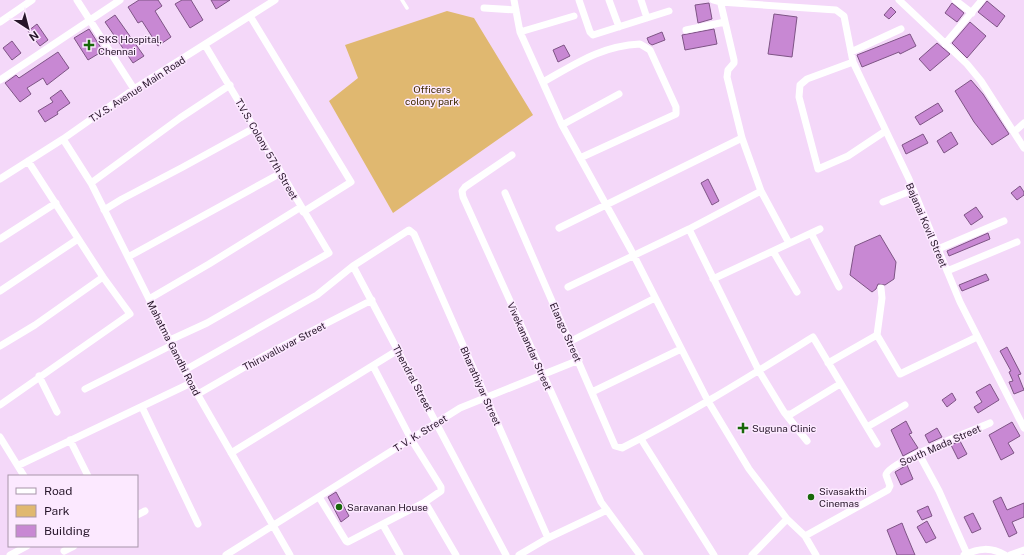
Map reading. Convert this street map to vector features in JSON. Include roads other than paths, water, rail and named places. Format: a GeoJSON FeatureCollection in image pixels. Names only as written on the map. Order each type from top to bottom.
{"type":"FeatureCollection","features":[{"type":"Feature","properties":{"kind":"street"},"geometry":{"type":"LineString","coordinates":[[0,22],[32,0]]}},
{"type":"Feature","properties":{"kind":"street"},"geometry":{"type":"LineString","coordinates":[[77,0],[134,89]]}},
{"type":"Feature","properties":{"kind":"street"},"geometry":{"type":"LineString","coordinates":[[0,80],[120,0]]}},
{"type":"Feature","properties":{"kind":"street","name":"T.V.S. Avenue Main Road"},"geometry":{"type":"LineString","coordinates":[[0,179],[63,139],[134,89],[275,0]]}},
{"type":"Feature","properties":{"kind":"street"},"geometry":{"type":"LineString","coordinates":[[514,0],[520,32],[562,125],[633,255],[708,402],[749,468],[787,519],[805,536],[813,554]]}},
{"type":"Feature","properties":{"kind":"street"},"geometry":{"type":"LineString","coordinates":[[579,0],[592,35],[669,11]]}},
{"type":"Feature","properties":{"kind":"street"},"geometry":{"type":"LineString","coordinates":[[609,0],[619,27]]}},
{"type":"Feature","properties":{"kind":"street"},"geometry":{"type":"LineString","coordinates":[[642,0],[647,18]]}},
{"type":"Feature","properties":{"kind":"street"},"geometry":{"type":"LineString","coordinates":[[899,0],[981,81],[1024,148]]}},
{"type":"Feature","properties":{"kind":"street"},"geometry":{"type":"LineString","coordinates":[[955,0],[972,13]]}},
{"type":"Feature","properties":{"kind":"street"},"geometry":{"type":"LineString","coordinates":[[945,44],[982,0]]}},
{"type":"Feature","properties":{"kind":"street"},"geometry":{"type":"LineString","coordinates":[[718,1],[725,22],[734,60],[734,63],[728,70],[727,77],[742,138],[761,190],[789,243]]}},
{"type":"Feature","properties":{"kind":"street","name":"Bajanai Kovil Street"},"geometry":{"type":"LineString","coordinates":[[718,1],[836,10],[844,16],[853,62],[884,132],[913,190],[976,337],[1021,414],[1024,428]]}},
{"type":"Feature","properties":{"kind":"street"},"geometry":{"type":"LineString","coordinates":[[484,8],[516,10]]}},
{"type":"Feature","properties":{"kind":"street"},"geometry":{"type":"LineString","coordinates":[[149,299],[351,182],[250,16]]}},
{"type":"Feature","properties":{"kind":"street"},"geometry":{"type":"LineString","coordinates":[[520,32],[574,16]]}},
{"type":"Feature","properties":{"kind":"street"},"geometry":{"type":"LineString","coordinates":[[686,30],[725,22]]}},
{"type":"Feature","properties":{"kind":"street"},"geometry":{"type":"LineString","coordinates":[[851,52],[901,29]]}},
{"type":"Feature","properties":{"kind":"street"},"geometry":{"type":"LineString","coordinates":[[543,82],[599,51],[617,46],[640,44],[650,50],[676,107],[676,114],[580,158]]}},
{"type":"Feature","properties":{"kind":"street","name":"T.V.S. Colony 57th Street"},"geometry":{"type":"LineString","coordinates":[[171,342],[329,253],[205,45]]}},
{"type":"Feature","properties":{"kind":"street"},"geometry":{"type":"LineString","coordinates":[[853,62],[807,79],[800,85],[799,97],[818,170],[848,156],[884,132]]}},
{"type":"Feature","properties":{"kind":"street"},"geometry":{"type":"LineString","coordinates":[[91,183],[180,118],[230,85]]}},
{"type":"Feature","properties":{"kind":"street"},"geometry":{"type":"LineString","coordinates":[[562,125],[619,94]]}},
{"type":"Feature","properties":{"kind":"street"},"geometry":{"type":"LineString","coordinates":[[1014,132],[1024,123]]}},
{"type":"Feature","properties":{"kind":"street"},"geometry":{"type":"LineString","coordinates":[[104,210],[254,128]]}},
{"type":"Feature","properties":{"kind":"street"},"geometry":{"type":"LineString","coordinates":[[559,228],[605,204],[742,138]]}},
{"type":"Feature","properties":{"kind":"street","name":"Mahatma Gandhi Road"},"geometry":{"type":"LineString","coordinates":[[63,139],[91,183],[191,383],[290,555]]}},
{"type":"Feature","properties":{"kind":"street","name":"Vivekanandar Street"},"geometry":{"type":"LineString","coordinates":[[512,155],[471,182],[462,191],[463,197],[542,375],[601,502],[640,555]]}},
{"type":"Feature","properties":{"kind":"street"},"geometry":{"type":"LineString","coordinates":[[0,405],[39,376],[130,314],[103,277],[28,161]]}},
{"type":"Feature","properties":{"kind":"street"},"geometry":{"type":"LineString","coordinates":[[128,257],[281,173]]}},
{"type":"Feature","properties":{"kind":"street"},"geometry":{"type":"LineString","coordinates":[[568,287],[689,229],[761,190]]}},
{"type":"Feature","properties":{"kind":"street"},"geometry":{"type":"LineString","coordinates":[[883,202],[913,190]]}},
{"type":"Feature","properties":{"kind":"street","name":"Elango Street"},"geometry":{"type":"LineString","coordinates":[[505,193],[579,360],[615,446],[622,448],[641,439]]}},
{"type":"Feature","properties":{"kind":"street"},"geometry":{"type":"LineString","coordinates":[[0,240],[56,203]]}},
{"type":"Feature","properties":{"kind":"street"},"geometry":{"type":"LineString","coordinates":[[938,249],[1004,221]]}},
{"type":"Feature","properties":{"kind":"street"},"geometry":{"type":"LineString","coordinates":[[689,229],[759,371],[784,412],[807,441]]}},
{"type":"Feature","properties":{"kind":"street"},"geometry":{"type":"LineString","coordinates":[[714,279],[820,229]]}},
{"type":"Feature","properties":{"kind":"street","name":"Bharathiyar Street"},"geometry":{"type":"LineString","coordinates":[[353,266],[407,230],[414,234],[548,538]]}},
{"type":"Feature","properties":{"kind":"street"},"geometry":{"type":"LineString","coordinates":[[810,233],[838,287]]}},
{"type":"Feature","properties":{"kind":"street"},"geometry":{"type":"LineString","coordinates":[[0,291],[78,239]]}},
{"type":"Feature","properties":{"kind":"street"},"geometry":{"type":"LineString","coordinates":[[947,271],[1017,242]]}},
{"type":"Feature","properties":{"kind":"street"},"geometry":{"type":"LineString","coordinates":[[773,251],[797,292]]}},
{"type":"Feature","properties":{"kind":"street"},"geometry":{"type":"LineString","coordinates":[[185,370],[317,295],[353,266]]}},
{"type":"Feature","properties":{"kind":"street","name":"Thendral Street"},"geometry":{"type":"LineString","coordinates":[[353,266],[437,422],[506,555]]}},
{"type":"Feature","properties":{"kind":"street"},"geometry":{"type":"LineString","coordinates":[[0,346],[35,325],[103,277]]}},
{"type":"Feature","properties":{"kind":"street"},"geometry":{"type":"LineString","coordinates":[[881,288],[882,298],[877,335],[900,374],[976,337]]}},
{"type":"Feature","properties":{"kind":"street"},"geometry":{"type":"LineString","coordinates":[[571,342],[655,298]]}},
{"type":"Feature","properties":{"kind":"street","name":"Thiruvalluvar Street"},"geometry":{"type":"LineString","coordinates":[[198,394],[269,353],[372,300]]}},
{"type":"Feature","properties":{"kind":"street"},"geometry":{"type":"LineString","coordinates":[[828,363],[877,335]]}},
{"type":"Feature","properties":{"kind":"street"},"geometry":{"type":"LineString","coordinates":[[714,555],[641,439],[708,402],[813,337],[877,444]]}},
{"type":"Feature","properties":{"kind":"street"},"geometry":{"type":"LineString","coordinates":[[85,389],[171,342]]}},
{"type":"Feature","properties":{"kind":"street"},"geometry":{"type":"LineString","coordinates":[[592,392],[681,349]]}},
{"type":"Feature","properties":{"kind":"street"},"geometry":{"type":"LineString","coordinates":[[231,453],[398,350]]}},
{"type":"Feature","properties":{"kind":"street","name":"T. V. K. Street"},"geometry":{"type":"LineString","coordinates":[[226,555],[460,408],[579,360]]}},
{"type":"Feature","properties":{"kind":"street"},"geometry":{"type":"LineString","coordinates":[[319,497],[347,542],[426,502],[439,494],[442,489],[411,439],[373,366]]}},
{"type":"Feature","properties":{"kind":"street"},"geometry":{"type":"LineString","coordinates":[[39,376],[57,412]]}},
{"type":"Feature","properties":{"kind":"street"},"geometry":{"type":"LineString","coordinates":[[18,465],[191,383]]}},
{"type":"Feature","properties":{"kind":"street"},"geometry":{"type":"LineString","coordinates":[[787,414],[791,414],[840,384]]}},
{"type":"Feature","properties":{"kind":"street"},"geometry":{"type":"LineString","coordinates":[[867,427],[905,405]]}},
{"type":"Feature","properties":{"kind":"street"},"geometry":{"type":"LineString","coordinates":[[142,406],[198,524]]}},
{"type":"Feature","properties":{"kind":"street","name":"South Mada Street"},"geometry":{"type":"LineString","coordinates":[[805,536],[888,490],[890,486],[886,472],[905,460],[990,424]]}},
{"type":"Feature","properties":{"kind":"street"},"geometry":{"type":"LineString","coordinates":[[0,437],[23,475]]}},
{"type":"Feature","properties":{"kind":"street"},"geometry":{"type":"LineString","coordinates":[[70,440],[88,475]]}},
{"type":"Feature","properties":{"kind":"street"},"geometry":{"type":"LineString","coordinates":[[919,454],[939,491],[965,554],[986,548],[1005,555]]}},
{"type":"Feature","properties":{"kind":"street"},"geometry":{"type":"LineString","coordinates":[[426,502],[456,555]]}},
{"type":"Feature","properties":{"kind":"street"},"geometry":{"type":"LineString","coordinates":[[519,555],[529,553],[548,538],[607,510]]}},
{"type":"Feature","properties":{"kind":"street"},"geometry":{"type":"LineString","coordinates":[[138,514],[145,511]]}},
{"type":"Feature","properties":{"kind":"street"},"geometry":{"type":"LineString","coordinates":[[752,555],[787,519]]}},
{"type":"Feature","properties":{"kind":"street"},"geometry":{"type":"LineString","coordinates":[[383,525],[400,555]]}},
{"type":"Feature","properties":{"kind":"street"},"geometry":{"type":"LineString","coordinates":[[10,555],[25,547]]}},
{"type":"Feature","properties":{"kind":"street"},"geometry":{"type":"LineString","coordinates":[[1010,555],[1024,550]]}},
{"type":"Feature","properties":{"kind":"lane"},"geometry":{"type":"LineString","coordinates":[[402,0],[407,8]]}},
{"type":"Feature","properties":{"kind":"place","name":"SKS Hospital, Chennai"},"geometry":{"type":"Point","coordinates":[89,45]}},
{"type":"Feature","properties":{"kind":"place","name":"Suguna Clinic"},"geometry":{"type":"Point","coordinates":[743,428]}},
{"type":"Feature","properties":{"kind":"place","name":"Sivasakthi Cinemas"},"geometry":{"type":"Point","coordinates":[811,497]}},
{"type":"Feature","properties":{"kind":"place","name":"Saravanan House"},"geometry":{"type":"Point","coordinates":[339,507]}},
{"type":"Feature","properties":{"kind":"park label","name":"Officers colony park"},"geometry":{"type":"Point","coordinates":[432,94]}}]}
